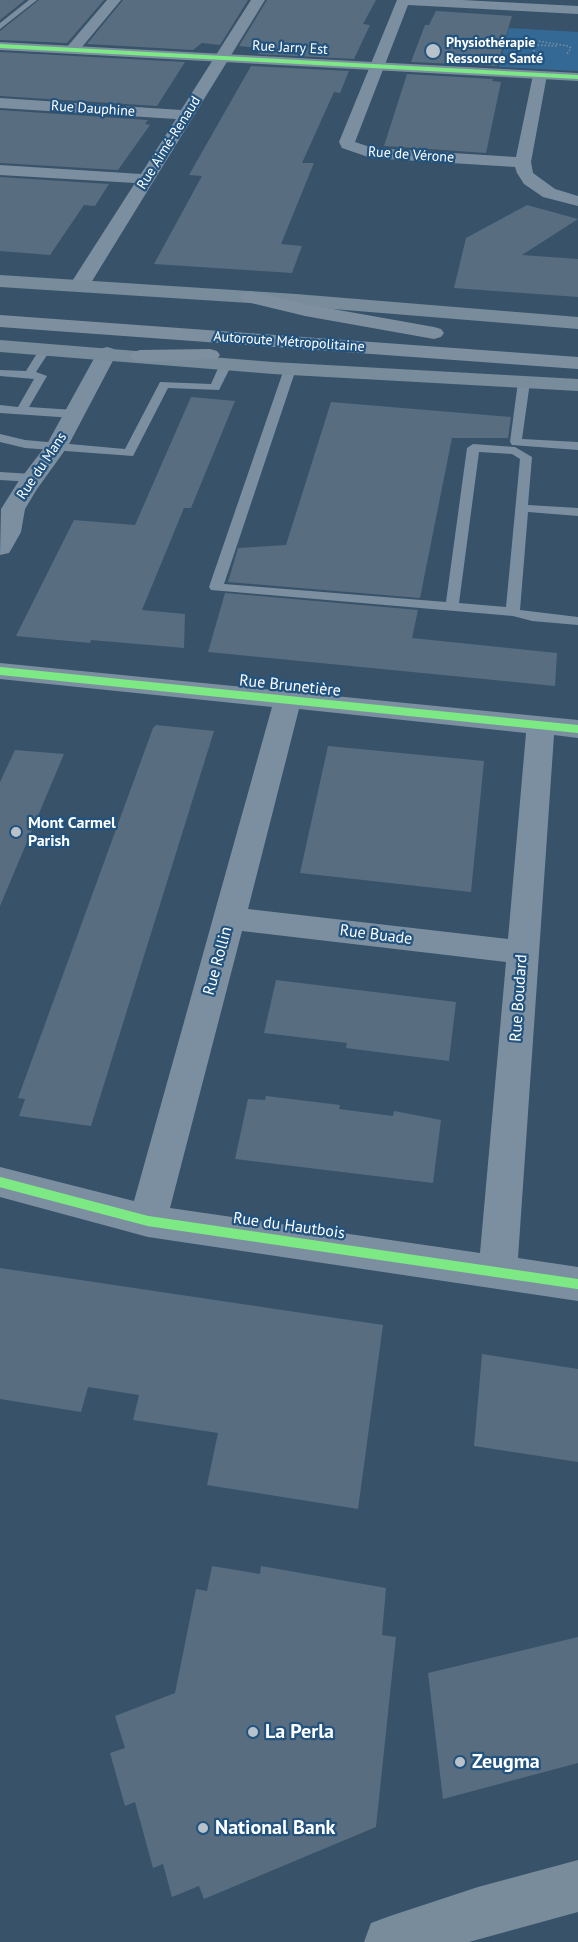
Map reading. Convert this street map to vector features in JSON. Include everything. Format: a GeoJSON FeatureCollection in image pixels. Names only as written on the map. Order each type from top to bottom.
{"type":"FeatureCollection","features":[{"type":"Feature","properties":{"kind":"highway"},"geometry":{"type":"LineString","coordinates":[[249,297],[434,343]]}},
{"type":"Feature","properties":{"kind":"highway","name":"Autoroute Métropolitaine"},"geometry":{"type":"LineString","coordinates":[[0,321],[434,343],[478,336]]}},
{"type":"Feature","properties":{"kind":"highway","name":"Autoroute Métropolitaine"},"geometry":{"type":"LineString","coordinates":[[272,321],[578,363]]}},
{"type":"Feature","properties":{"kind":"highway"},"geometry":{"type":"LineString","coordinates":[[140,356],[289,357],[434,343]]}},
{"type":"Feature","properties":{"kind":"main road"},"geometry":{"type":"LineString","coordinates":[[0,280],[578,323]]}},
{"type":"Feature","properties":{"kind":"main road"},"geometry":{"type":"LineString","coordinates":[[0,346],[290,369],[578,385]]}},
{"type":"Feature","properties":{"kind":"main road"},"geometry":{"type":"LineString","coordinates":[[390,1942],[478,1913],[578,1886]]}},
{"type":"Feature","properties":{"kind":"street"},"geometry":{"type":"LineString","coordinates":[[72,50],[114,0]]}},
{"type":"Feature","properties":{"kind":"street","name":"Rue Aimé-Renaud"},"geometry":{"type":"LineString","coordinates":[[79,286],[258,0]]}},
{"type":"Feature","properties":{"kind":"street"},"geometry":{"type":"LineString","coordinates":[[378,67],[379,59],[404,1],[578,10]]}},
{"type":"Feature","properties":{"kind":"street","name":"Rue Jarry Est"},"geometry":{"type":"LineString","coordinates":[[0,46],[578,77]]}},
{"type":"Feature","properties":{"kind":"street","name":"Rue de Vérone"},"geometry":{"type":"LineString","coordinates":[[378,67],[347,142],[353,149],[371,153],[523,162]]}},
{"type":"Feature","properties":{"kind":"street"},"geometry":{"type":"LineString","coordinates":[[540,75],[523,162],[525,173],[549,193],[578,201]]}},
{"type":"Feature","properties":{"kind":"street","name":"Rue Dauphine"},"geometry":{"type":"LineString","coordinates":[[0,103],[187,115]]}},
{"type":"Feature","properties":{"kind":"street"},"geometry":{"type":"LineString","coordinates":[[0,170],[146,179]]}},
{"type":"Feature","properties":{"kind":"street","name":"Rue du Mans"},"geometry":{"type":"LineString","coordinates":[[0,548],[9,532],[7,508],[57,446],[107,353]]}},
{"type":"Feature","properties":{"kind":"street","name":"Rue Brunetière"},"geometry":{"type":"LineString","coordinates":[[0,671],[578,729]]}},
{"type":"Feature","properties":{"kind":"street","name":"Rue Rollin"},"geometry":{"type":"LineString","coordinates":[[148,1221],[288,700]]}},
{"type":"Feature","properties":{"kind":"street","name":"Rue Boudard"},"geometry":{"type":"LineString","coordinates":[[498,1272],[541,726]]}},
{"type":"Feature","properties":{"kind":"street","name":"Rue Buade"},"geometry":{"type":"LineString","coordinates":[[230,918],[523,952]]}},
{"type":"Feature","properties":{"kind":"street","name":"Rue du Hautbois"},"geometry":{"type":"LineString","coordinates":[[0,1182],[148,1221],[578,1284]]}},
{"type":"Feature","properties":{"kind":"lane"},"geometry":{"type":"LineString","coordinates":[[0,27],[33,0]]}},
{"type":"Feature","properties":{"kind":"lane"},"geometry":{"type":"LineString","coordinates":[[29,375],[45,349]]}},
{"type":"Feature","properties":{"kind":"lane"},"geometry":{"type":"LineString","coordinates":[[0,438],[25,444],[129,453],[164,384],[215,388],[226,364]]}},
{"type":"Feature","properties":{"kind":"lane"},"geometry":{"type":"LineString","coordinates":[[290,369],[216,587],[513,612],[578,621]]}},
{"type":"Feature","properties":{"kind":"lane"},"geometry":{"type":"LineString","coordinates":[[0,373],[41,376],[22,410]]}},
{"type":"Feature","properties":{"kind":"lane"},"geometry":{"type":"LineString","coordinates":[[515,446],[524,382]]}},
{"type":"Feature","properties":{"kind":"lane"},"geometry":{"type":"LineString","coordinates":[[0,408],[74,414]]}},
{"type":"Feature","properties":{"kind":"lane"},"geometry":{"type":"LineString","coordinates":[[513,612],[526,457],[515,446]]}},
{"type":"Feature","properties":{"kind":"lane"},"geometry":{"type":"LineString","coordinates":[[452,607],[473,448],[578,446]]}},
{"type":"Feature","properties":{"kind":"lane"},"geometry":{"type":"LineString","coordinates":[[0,476],[32,478]]}},
{"type":"Feature","properties":{"kind":"lane"},"geometry":{"type":"LineString","coordinates":[[522,508],[578,512]]}},
{"type":"Feature","properties":{"kind":"path"},"geometry":{"type":"LineString","coordinates":[[534,45],[570,46]]}},
{"type":"Feature","properties":{"kind":"shaded area"},"geometry":{"type":"Polygon","coordinates":[[[509,28],[578,32],[578,71],[499,67],[509,28]]]}},
{"type":"Feature","properties":{"kind":"building"},"geometry":{"type":"Polygon","coordinates":[[[0,0],[25,0],[0,20],[0,0]]]}},
{"type":"Feature","properties":{"kind":"building"},"geometry":{"type":"Polygon","coordinates":[[[39,0],[104,0],[67,43],[0,40],[0,31],[39,0]]]}},
{"type":"Feature","properties":{"kind":"building"},"geometry":{"type":"Polygon","coordinates":[[[123,0],[248,0],[220,45],[202,43],[193,50],[87,44],[123,0]]]}},
{"type":"Feature","properties":{"kind":"building"},"geometry":{"type":"Polygon","coordinates":[[[267,0],[376,0],[363,24],[370,25],[354,59],[258,54],[259,48],[239,46],[267,0]]]}},
{"type":"Feature","properties":{"kind":"building"},"geometry":{"type":"Polygon","coordinates":[[[436,11],[512,16],[497,66],[411,62],[425,25],[429,25],[436,11]]]}},
{"type":"Feature","properties":{"kind":"building"},"geometry":{"type":"Polygon","coordinates":[[[0,52],[185,62],[157,106],[0,96],[0,52]]]}},
{"type":"Feature","properties":{"kind":"building"},"geometry":{"type":"Polygon","coordinates":[[[251,66],[349,71],[340,93],[334,92],[302,163],[314,163],[281,244],[302,246],[292,273],[154,264],[202,176],[189,175],[251,66]]]}},
{"type":"Feature","properties":{"kind":"building"},"geometry":{"type":"Polygon","coordinates":[[[407,74],[493,79],[492,81],[501,82],[486,153],[384,146],[407,74]]]}},
{"type":"Feature","properties":{"kind":"building"},"geometry":{"type":"Polygon","coordinates":[[[0,110],[148,120],[145,124],[150,125],[118,170],[0,163],[0,110]]]}},
{"type":"Feature","properties":{"kind":"building"},"geometry":{"type":"Polygon","coordinates":[[[0,177],[109,184],[95,206],[84,205],[50,255],[0,251],[0,177]]]}},
{"type":"Feature","properties":{"kind":"building"},"geometry":{"type":"Polygon","coordinates":[[[527,205],[578,219],[522,255],[578,259],[578,297],[454,288],[466,238],[527,205]]]}},
{"type":"Feature","properties":{"kind":"building"},"geometry":{"type":"Polygon","coordinates":[[[191,397],[235,401],[191,508],[184,508],[142,610],[185,614],[184,648],[16,636],[74,520],[135,525],[191,397]]]}},
{"type":"Feature","properties":{"kind":"building"},"geometry":{"type":"Polygon","coordinates":[[[331,402],[511,417],[508,438],[452,438],[420,598],[228,582],[238,548],[286,545],[331,402]]]}},
{"type":"Feature","properties":{"kind":"building"},"geometry":{"type":"Polygon","coordinates":[[[225,593],[418,610],[412,638],[557,653],[555,686],[208,652],[225,593]]]}},
{"type":"Feature","properties":{"kind":"building"},"geometry":{"type":"Polygon","coordinates":[[[156,725],[214,731],[91,1126],[19,1116],[25,1099],[18,1098],[156,725]]]}},
{"type":"Feature","properties":{"kind":"building"},"geometry":{"type":"Polygon","coordinates":[[[328,746],[484,761],[471,892],[300,873],[328,746]]]}},
{"type":"Feature","properties":{"kind":"building","name":"Mont Carmel Parish"},"geometry":{"type":"Polygon","coordinates":[[[15,750],[64,754],[0,906],[0,782],[15,750]]]}},
{"type":"Feature","properties":{"kind":"building"},"geometry":{"type":"Polygon","coordinates":[[[276,980],[456,1002],[449,1061],[346,1048],[347,1043],[264,1033],[276,980]]]}},
{"type":"Feature","properties":{"kind":"building"},"geometry":{"type":"Polygon","coordinates":[[[266,1096],[340,1105],[339,1109],[393,1116],[394,1111],[441,1120],[433,1183],[235,1159],[248,1099],[265,1100],[266,1096]]]}},
{"type":"Feature","properties":{"kind":"building"},"geometry":{"type":"Polygon","coordinates":[[[0,1268],[383,1325],[358,1509],[207,1485],[218,1433],[133,1420],[139,1395],[88,1387],[81,1412],[0,1399],[0,1268]]]}},
{"type":"Feature","properties":{"kind":"building"},"geometry":{"type":"Polygon","coordinates":[[[482,1354],[578,1369],[578,1462],[474,1446],[482,1354]]]}},
{"type":"Feature","properties":{"kind":"building","name":"La Perla"},"geometry":{"type":"Polygon","coordinates":[[[212,1566],[260,1574],[261,1566],[386,1588],[382,1635],[396,1637],[376,1827],[204,1899],[199,1886],[172,1897],[163,1864],[153,1868],[135,1802],[125,1806],[110,1753],[125,1748],[115,1716],[175,1693],[196,1589],[207,1591],[212,1566]]]}},
{"type":"Feature","properties":{"kind":"building"},"geometry":{"type":"Polygon","coordinates":[[[578,1637],[578,1763],[443,1799],[428,1673],[578,1637]]]}},
{"type":"Feature","properties":{"kind":"cycle path"},"geometry":{"type":"LineString","coordinates":[[0,46],[578,77]]}},
{"type":"Feature","properties":{"kind":"cycle path"},"geometry":{"type":"LineString","coordinates":[[0,671],[578,729]]}},
{"type":"Feature","properties":{"kind":"cycle path"},"geometry":{"type":"LineString","coordinates":[[0,1182],[148,1221],[578,1284]]}},
{"type":"Feature","properties":{"kind":"place","name":"Physiothérapie Ressource Santé"},"geometry":{"type":"Point","coordinates":[433,51]}},
{"type":"Feature","properties":{"kind":"place","name":"Mont Carmel Parish"},"geometry":{"type":"Point","coordinates":[16,832]}},
{"type":"Feature","properties":{"kind":"place","name":"La Perla"},"geometry":{"type":"Point","coordinates":[253,1732]}},
{"type":"Feature","properties":{"kind":"place","name":"Zeugma"},"geometry":{"type":"Point","coordinates":[460,1762]}},
{"type":"Feature","properties":{"kind":"place","name":"National Bank"},"geometry":{"type":"Point","coordinates":[203,1828]}}]}
